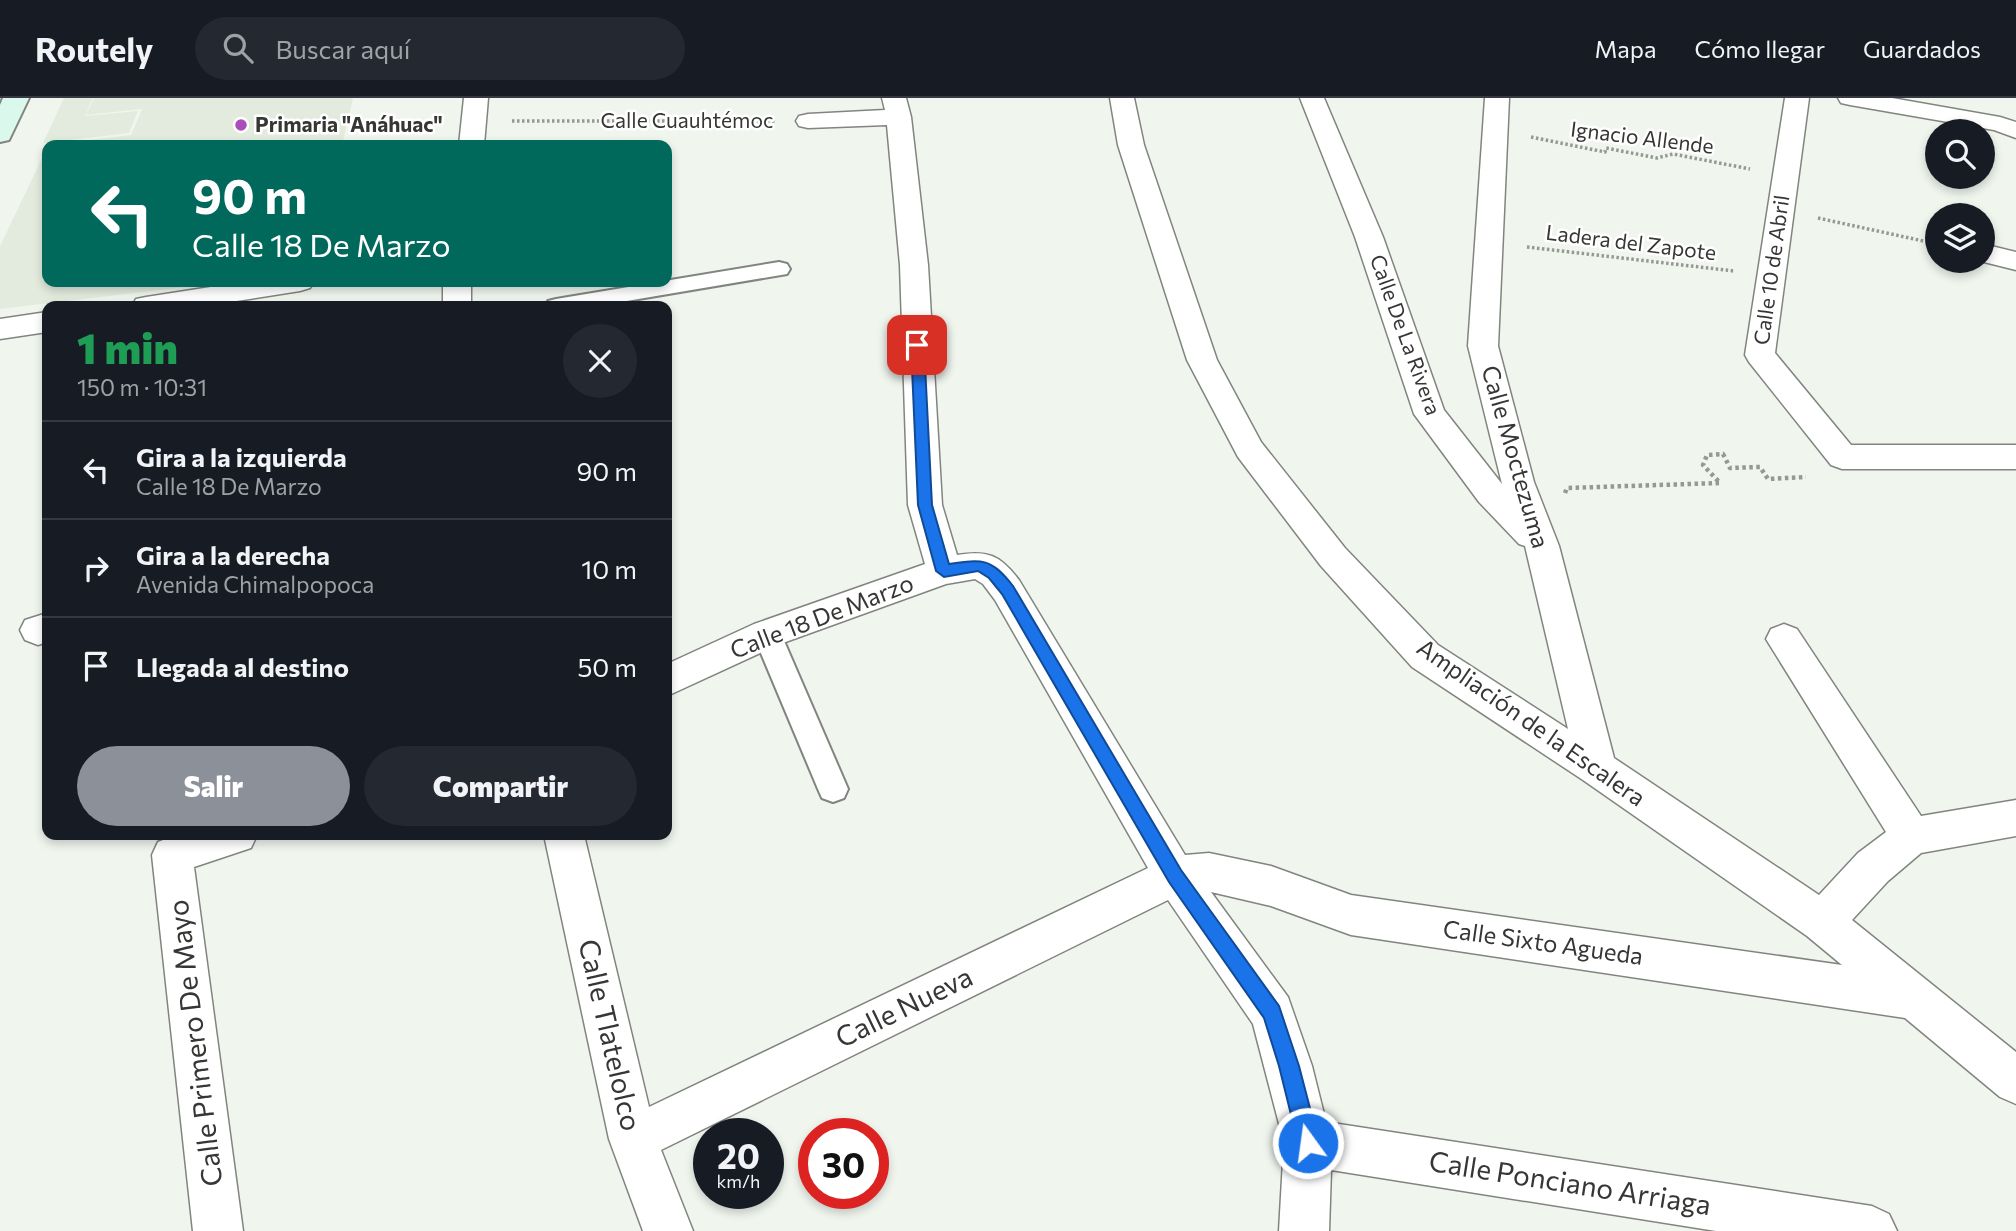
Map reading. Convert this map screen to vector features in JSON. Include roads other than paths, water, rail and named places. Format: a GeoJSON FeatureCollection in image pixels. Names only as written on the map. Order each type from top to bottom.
{"type":"FeatureCollection","features":[{"type":"Feature","properties":{"kind":"main road"},"geometry":{"type":"LineString","coordinates":[[0,134],[16,98]]}},
{"type":"Feature","properties":{"kind":"street","name":"Ampliación de la Escalera"},"geometry":{"type":"LineString","coordinates":[[1122,98],[1131,145],[1202,360],[1249,449],[1333,557],[1425,656],[1597,768],[1822,922],[2016,1081]]}},
{"type":"Feature","properties":{"kind":"street","name":"Calle De La Rivera"},"geometry":{"type":"LineString","coordinates":[[1312,98],[1369,237],[1430,414],[1492,493],[1542,546]]}},
{"type":"Feature","properties":{"kind":"street","name":"Calle Moctezuma"},"geometry":{"type":"LineString","coordinates":[[1497,98],[1483,346],[1518,482],[1542,546],[1597,768]]}},
{"type":"Feature","properties":{"kind":"street","name":"Calle 10 de Abril"},"geometry":{"type":"LineString","coordinates":[[1797,98],[1760,355],[1842,457]]}},
{"type":"Feature","properties":{"kind":"street"},"geometry":{"type":"LineString","coordinates":[[1850,98],[2000,124],[2016,131]]}},
{"type":"Feature","properties":{"kind":"street"},"geometry":{"type":"LineString","coordinates":[[896,108],[914,265],[925,505],[962,568],[995,574],[1007,590],[1175,876],[1272,1013],[1289,1066],[1308,1143],[1304,1231]]}},
{"type":"Feature","properties":{"kind":"street","name":"Calle Cuauhtémoc"},"geometry":{"type":"LineString","coordinates":[[808,121],[896,108]]}},
{"type":"Feature","properties":{"kind":"street"},"geometry":{"type":"LineString","coordinates":[[1995,256],[2016,261]]}},
{"type":"Feature","properties":{"kind":"street"},"geometry":{"type":"LineString","coordinates":[[672,287],[779,269]]}},
{"type":"Feature","properties":{"kind":"street"},"geometry":{"type":"LineString","coordinates":[[178,301],[268,287]]}},
{"type":"Feature","properties":{"kind":"street"},"geometry":{"type":"LineString","coordinates":[[586,301],[671,287]]}},
{"type":"Feature","properties":{"kind":"street"},"geometry":{"type":"LineString","coordinates":[[0,329],[42,323]]}},
{"type":"Feature","properties":{"kind":"street"},"geometry":{"type":"LineString","coordinates":[[1842,457],[2016,457]]}},
{"type":"Feature","properties":{"kind":"street","name":"Calle 18 De Marzo"},"geometry":{"type":"LineString","coordinates":[[672,679],[767,634],[962,568]]}},
{"type":"Feature","properties":{"kind":"street"},"geometry":{"type":"LineString","coordinates":[[767,634],[833,789]]}},
{"type":"Feature","properties":{"kind":"street"},"geometry":{"type":"LineString","coordinates":[[1784,639],[1911,836]]}},
{"type":"Feature","properties":{"kind":"street"},"geometry":{"type":"LineString","coordinates":[[1822,922],[1873,867],[1911,836],[2016,818]]}},
{"type":"Feature","properties":{"kind":"street","name":"Calle Primero De Mayo"},"geometry":{"type":"LineString","coordinates":[[218,1231],[172,855],[221,840]]}},
{"type":"Feature","properties":{"kind":"street","name":"Calle Tlatelolco"},"geometry":{"type":"LineString","coordinates":[[565,840],[633,1139],[668,1231]]}},
{"type":"Feature","properties":{"kind":"street","name":"Calle Sixto Agueda"},"geometry":{"type":"LineString","coordinates":[[1175,876],[1209,872],[1271,886],[1351,915],[1916,998]]}},
{"type":"Feature","properties":{"kind":"street","name":"Calle Nueva"},"geometry":{"type":"LineString","coordinates":[[633,1139],[1175,876]]}},
{"type":"Feature","properties":{"kind":"street","name":"Calle Ponciano Arriaga"},"geometry":{"type":"LineString","coordinates":[[1308,1143],[1872,1231]]}},
{"type":"Feature","properties":{"kind":"place","name":"Primaria \"Anáhuac\""},"geometry":{"type":"Point","coordinates":[241,125]}}]}
